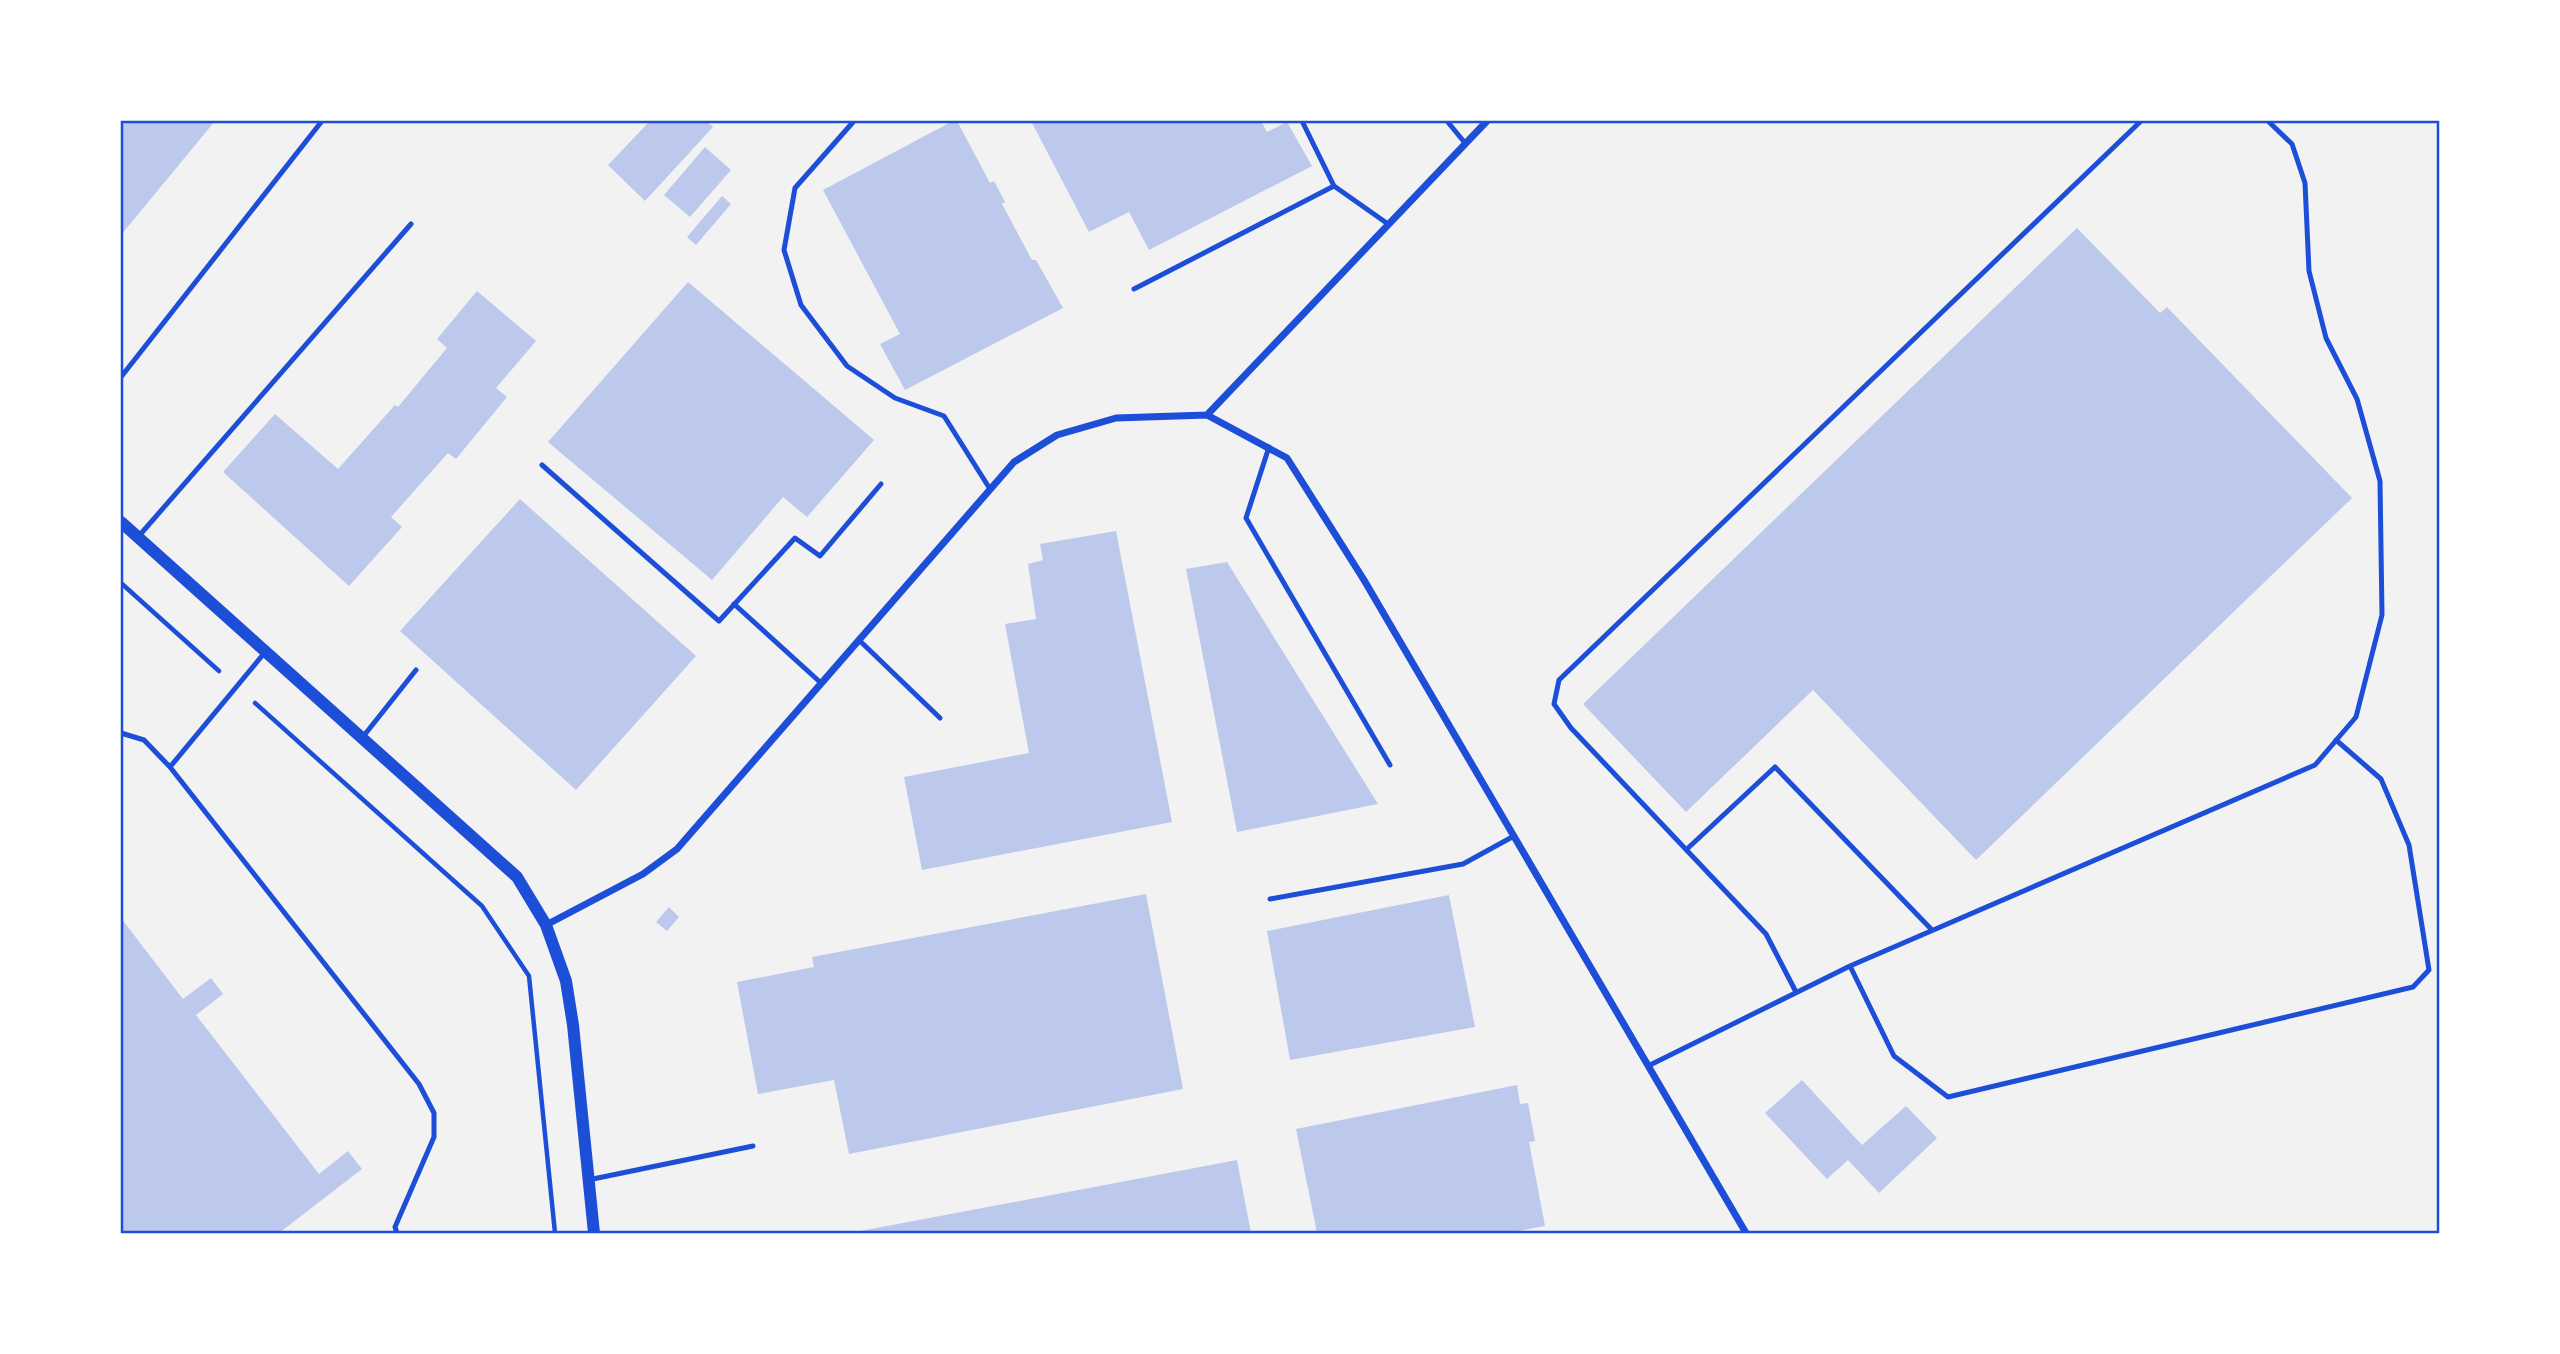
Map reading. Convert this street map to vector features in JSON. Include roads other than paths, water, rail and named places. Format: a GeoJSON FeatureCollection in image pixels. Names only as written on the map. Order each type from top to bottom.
{"type":"FeatureCollection","features":[{"type":"Feature","properties":{"kind":"street"},"geometry":{"type":"LineString","coordinates":[[1207,415],[1487,121]]}},
{"type":"Feature","properties":{"kind":"street"},"geometry":{"type":"LineString","coordinates":[[547,925],[643,874],[677,849],[1014,462],[1057,435],[1116,418],[1207,415],[1287,458],[1364,580],[1746,1233]]}},
{"type":"Feature","properties":{"kind":"street"},"geometry":{"type":"LineString","coordinates":[[121,522],[517,877],[536,904],[547,925],[562,968],[572,1014],[594,1233]]}},
{"type":"Feature","properties":{"kind":"lane"},"geometry":{"type":"LineString","coordinates":[[121,377],[322,121]]}},
{"type":"Feature","properties":{"kind":"lane"},"geometry":{"type":"LineString","coordinates":[[855,121],[795,188],[784,250],[801,305],[847,366],[895,398],[944,416],[990,489]]}},
{"type":"Feature","properties":{"kind":"lane"},"geometry":{"type":"LineString","coordinates":[[1302,121],[1334,186],[1388,224]]}},
{"type":"Feature","properties":{"kind":"lane"},"geometry":{"type":"LineString","coordinates":[[1447,121],[1465,143]]}},
{"type":"Feature","properties":{"kind":"lane"},"geometry":{"type":"LineString","coordinates":[[1796,992],[1766,934],[1571,728],[1554,704],[1559,680],[2141,121]]}},
{"type":"Feature","properties":{"kind":"lane"},"geometry":{"type":"LineString","coordinates":[[1648,1066],[1850,966],[2315,765],[2356,717],[2382,615],[2380,481],[2357,399],[2326,338],[2309,271],[2305,183],[2292,144],[2268,121]]}},
{"type":"Feature","properties":{"kind":"lane"},"geometry":{"type":"LineString","coordinates":[[1133,289],[1334,186]]}},
{"type":"Feature","properties":{"kind":"lane"},"geometry":{"type":"LineString","coordinates":[[138,537],[411,223]]}},
{"type":"Feature","properties":{"kind":"lane"},"geometry":{"type":"LineString","coordinates":[[1269,447],[1246,518],[1390,765]]}},
{"type":"Feature","properties":{"kind":"lane"},"geometry":{"type":"LineString","coordinates":[[542,465],[719,621],[795,538],[820,556],[881,484]]}},
{"type":"Feature","properties":{"kind":"lane"},"geometry":{"type":"LineString","coordinates":[[734,604],[821,682]]}},
{"type":"Feature","properties":{"kind":"lane"},"geometry":{"type":"LineString","coordinates":[[859,640],[940,718]]}},
{"type":"Feature","properties":{"kind":"lane"},"geometry":{"type":"LineString","coordinates":[[170,767],[266,651]]}},
{"type":"Feature","properties":{"kind":"lane"},"geometry":{"type":"LineString","coordinates":[[362,738],[416,670]]}},
{"type":"Feature","properties":{"kind":"lane"},"geometry":{"type":"LineString","coordinates":[[121,733],[144,740],[170,767],[419,1083],[434,1112],[434,1137],[395,1227],[397,1233]]}},
{"type":"Feature","properties":{"kind":"lane"},"geometry":{"type":"LineString","coordinates":[[1850,966],[1894,1056],[1948,1097],[2413,987],[2429,970],[2409,845],[2381,779],[2336,740]]}},
{"type":"Feature","properties":{"kind":"lane"},"geometry":{"type":"LineString","coordinates":[[1686,849],[1775,768],[1932,930]]}},
{"type":"Feature","properties":{"kind":"lane"},"geometry":{"type":"LineString","coordinates":[[1270,899],[1463,864],[1514,836]]}},
{"type":"Feature","properties":{"kind":"lane"},"geometry":{"type":"LineString","coordinates":[[588,1180],[753,1146]]}}]}
